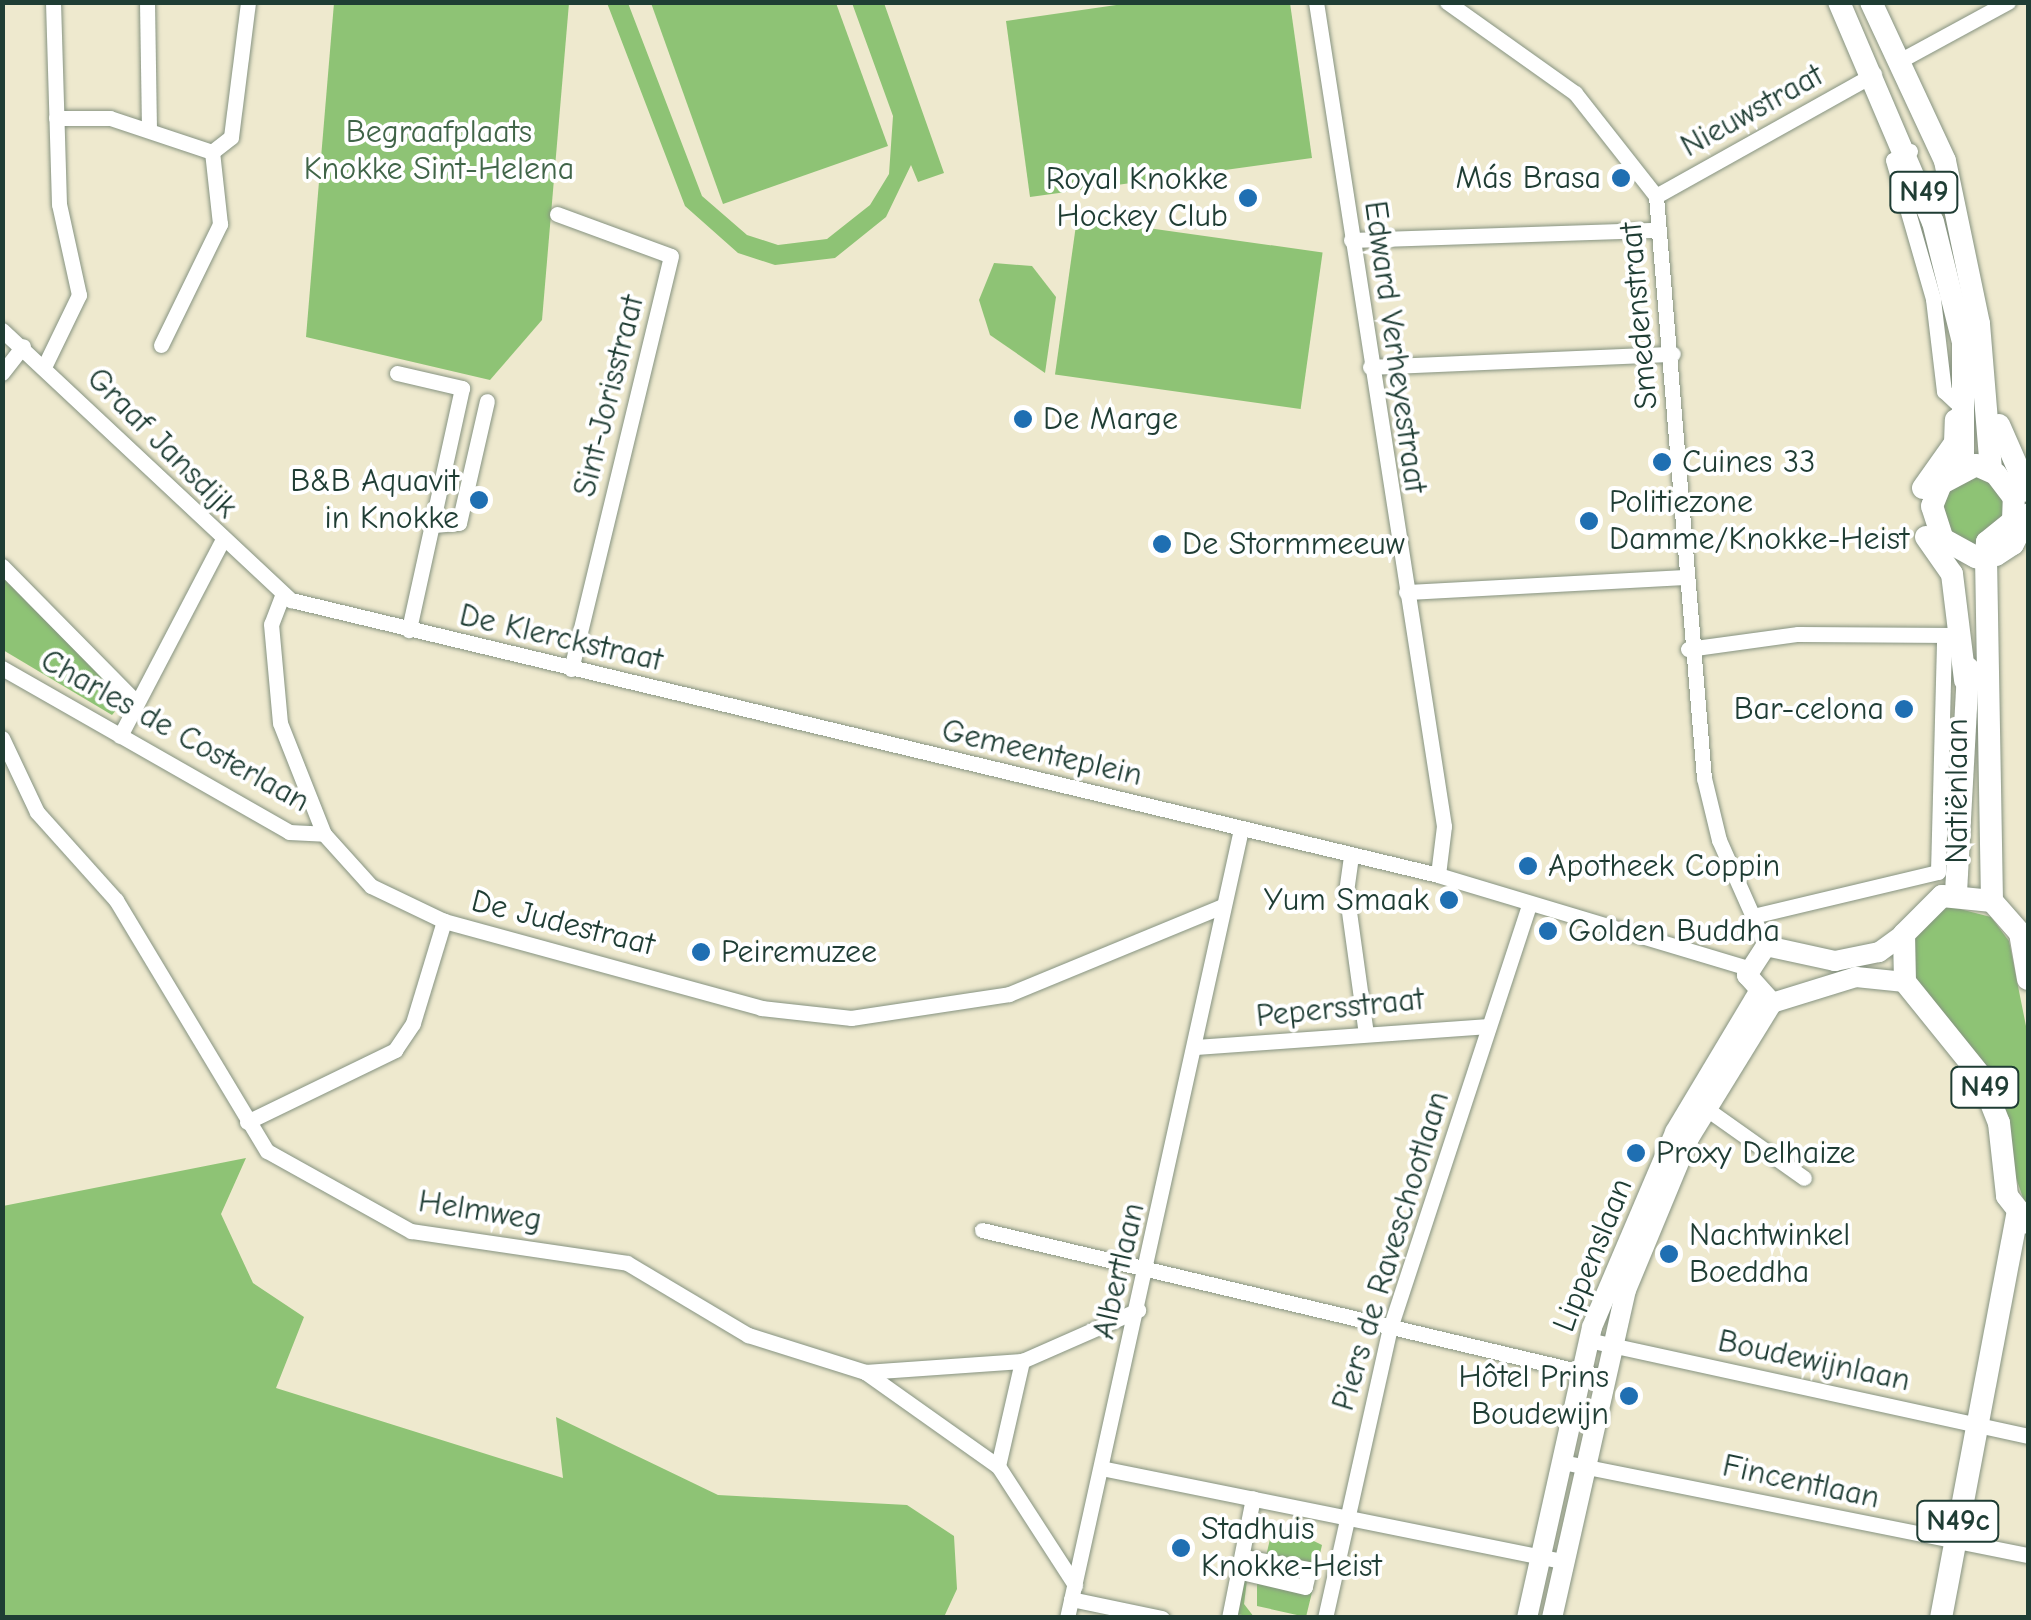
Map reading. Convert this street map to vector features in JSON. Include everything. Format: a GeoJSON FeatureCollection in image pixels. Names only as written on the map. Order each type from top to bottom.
{"type":"FeatureCollection","features":[{"type":"Feature","properties":{"kind":"main road","name":"N49"},"geometry":{"type":"LineString","coordinates":[[1839,2],[1910,151],[1955,317],[1970,420],[1963,466]]}},
{"type":"Feature","properties":{"kind":"main road","name":"Natiënlaan"},"geometry":{"type":"LineString","coordinates":[[1872,2],[1945,161],[2014,510],[1977,558],[1950,635],[1977,680]]}},
{"type":"Feature","properties":{"kind":"main road","name":"N49"},"geometry":{"type":"LineString","coordinates":[[1955,317],[1955,444],[1918,508],[1923,533],[1977,558]]}},
{"type":"Feature","properties":{"kind":"main road"},"geometry":{"type":"LineString","coordinates":[[1977,558],[1938,530],[1932,506],[1963,466],[2007,469],[2028,492]]}},
{"type":"Feature","properties":{"kind":"main road","name":"Natiënlaan"},"geometry":{"type":"LineString","coordinates":[[1992,901],[1977,680],[1977,558],[2028,514]]}},
{"type":"Feature","properties":{"kind":"main road","name":"Natiënlaan"},"geometry":{"type":"LineString","coordinates":[[1956,893],[1977,680],[1977,558]]}},
{"type":"Feature","properties":{"kind":"main road"},"geometry":{"type":"LineString","coordinates":[[1904,934],[1905,982],[1856,977],[1764,999],[1748,968],[1766,946],[1800,956],[1868,956],[1904,934],[1927,904],[1956,893],[1992,901],[2020,934],[2028,979]]}},
{"type":"Feature","properties":{"kind":"main road"},"geometry":{"type":"LineString","coordinates":[[1800,956],[1802,988]]}},
{"type":"Feature","properties":{"kind":"main road","name":"N49"},"geometry":{"type":"LineString","coordinates":[[1905,982],[1980,1075],[2023,1219]]}},
{"type":"Feature","properties":{"kind":"main road","name":"Lippenslaan"},"geometry":{"type":"LineString","coordinates":[[1527,1618],[1581,1372],[1599,1342],[1700,1104],[1764,999]]}},
{"type":"Feature","properties":{"kind":"main road","name":"N49c"},"geometry":{"type":"LineString","coordinates":[[1941,1618],[2023,1219]]}},
{"type":"Feature","properties":{"kind":"main road","name":"Lippenslaan"},"geometry":{"type":"LineString","coordinates":[[1552,1618],[1603,1377],[1599,1342]]}},
{"type":"Feature","properties":{"kind":"street"},"geometry":{"type":"LineString","coordinates":[[45,366],[78,294],[59,204],[52,2]]}},
{"type":"Feature","properties":{"kind":"street"},"geometry":{"type":"LineString","coordinates":[[147,2],[149,129]]}},
{"type":"Feature","properties":{"kind":"street"},"geometry":{"type":"LineString","coordinates":[[212,152],[231,137],[248,2]]}},
{"type":"Feature","properties":{"kind":"street","name":"Edward Verheyestraat"},"geometry":{"type":"LineString","coordinates":[[1316,2],[1444,826],[1438,876]]}},
{"type":"Feature","properties":{"kind":"street","name":"Smedenstraat"},"geometry":{"type":"LineString","coordinates":[[1447,2],[1574,92],[1656,196],[1673,354],[1688,649],[1710,811],[1766,946]]}},
{"type":"Feature","properties":{"kind":"street"},"geometry":{"type":"LineString","coordinates":[[1900,60],[2008,2]]}},
{"type":"Feature","properties":{"kind":"street","name":"Nieuwstraat"},"geometry":{"type":"LineString","coordinates":[[1656,196],[1874,74]]}},
{"type":"Feature","properties":{"kind":"street"},"geometry":{"type":"LineString","coordinates":[[56,118],[149,129],[212,152]]}},
{"type":"Feature","properties":{"kind":"street"},"geometry":{"type":"LineString","coordinates":[[1910,151],[1893,160],[1933,299],[1944,391],[1956,402]]}},
{"type":"Feature","properties":{"kind":"street"},"geometry":{"type":"LineString","coordinates":[[161,346],[220,224],[212,152]]}},
{"type":"Feature","properties":{"kind":"street","name":"Sint-Jorisstraat"},"geometry":{"type":"LineString","coordinates":[[557,214],[671,256],[571,668]]}},
{"type":"Feature","properties":{"kind":"street"},"geometry":{"type":"LineString","coordinates":[[1351,240],[1658,230]]}},
{"type":"Feature","properties":{"kind":"street","name":"Graaf Jansdijk"},"geometry":{"type":"LineString","coordinates":[[2,330],[45,366],[282,596]]}},
{"type":"Feature","properties":{"kind":"street"},"geometry":{"type":"LineString","coordinates":[[2,373],[23,346]]}},
{"type":"Feature","properties":{"kind":"street"},"geometry":{"type":"LineString","coordinates":[[1370,366],[1673,354]]}},
{"type":"Feature","properties":{"kind":"street"},"geometry":{"type":"LineString","coordinates":[[397,373],[462,388],[409,630]]}},
{"type":"Feature","properties":{"kind":"street"},"geometry":{"type":"LineString","coordinates":[[434,525],[459,524],[487,401]]}},
{"type":"Feature","properties":{"kind":"street"},"geometry":{"type":"LineString","coordinates":[[120,736],[222,541]]}},
{"type":"Feature","properties":{"kind":"street"},"geometry":{"type":"LineString","coordinates":[[2,566],[136,702]]}},
{"type":"Feature","properties":{"kind":"street"},"geometry":{"type":"LineString","coordinates":[[1406,592],[1682,577]]}},
{"type":"Feature","properties":{"kind":"street","name":"De Klerckstraat"},"geometry":{"type":"LineString","coordinates":[[282,596],[829,731]]}},
{"type":"Feature","properties":{"kind":"street","name":"De Judestraat"},"geometry":{"type":"LineString","coordinates":[[282,596],[271,624],[280,723],[324,834],[371,886],[444,921],[761,1008],[850,1018],[1009,994],[1224,906]]}},
{"type":"Feature","properties":{"kind":"street"},"geometry":{"type":"LineString","coordinates":[[1688,649],[1798,634],[1950,635],[1938,872],[1753,916]]}},
{"type":"Feature","properties":{"kind":"street","name":"Charles de Costerlaan"},"geometry":{"type":"LineString","coordinates":[[2,668],[289,832],[324,834]]}},
{"type":"Feature","properties":{"kind":"street","name":"Gemeenteplein"},"geometry":{"type":"LineString","coordinates":[[829,731],[1438,876],[1748,968]]}},
{"type":"Feature","properties":{"kind":"street","name":"Helmweg"},"geometry":{"type":"LineString","coordinates":[[2,738],[37,812],[116,900],[267,1152],[411,1231],[626,1263],[748,1335],[865,1372],[998,1466],[1073,1592]]}},
{"type":"Feature","properties":{"kind":"street"},"geometry":{"type":"LineString","coordinates":[[1224,906],[1242,829]]}},
{"type":"Feature","properties":{"kind":"street"},"geometry":{"type":"LineString","coordinates":[[1351,856],[1346,890],[1366,1034]]}},
{"type":"Feature","properties":{"kind":"street","name":"Albertlaan"},"geometry":{"type":"LineString","coordinates":[[1067,1618],[1148,1273],[1224,906]]}},
{"type":"Feature","properties":{"kind":"street","name":"Piers de Raveschootlaan"},"geometry":{"type":"LineString","coordinates":[[1325,1618],[1389,1331],[1530,906]]}},
{"type":"Feature","properties":{"kind":"street"},"geometry":{"type":"LineString","coordinates":[[248,1122],[395,1050],[413,1022],[444,921]]}},
{"type":"Feature","properties":{"kind":"street","name":"Pepersstraat"},"geometry":{"type":"LineString","coordinates":[[1196,1047],[1488,1026]]}},
{"type":"Feature","properties":{"kind":"street"},"geometry":{"type":"LineString","coordinates":[[1700,1104],[1804,1178]]}},
{"type":"Feature","properties":{"kind":"street"},"geometry":{"type":"LineString","coordinates":[[982,1230],[1389,1331],[1603,1377]]}},
{"type":"Feature","properties":{"kind":"street"},"geometry":{"type":"LineString","coordinates":[[865,1372],[1022,1361],[1138,1310]]}},
{"type":"Feature","properties":{"kind":"street","name":"Boudewijnlaan"},"geometry":{"type":"LineString","coordinates":[[1599,1342],[2028,1436]]}},
{"type":"Feature","properties":{"kind":"street"},"geometry":{"type":"LineString","coordinates":[[998,1466],[1022,1361]]}},
{"type":"Feature","properties":{"kind":"street","name":"Fincentlaan"},"geometry":{"type":"LineString","coordinates":[[1562,1462],[2028,1555]]}},
{"type":"Feature","properties":{"kind":"street"},"geometry":{"type":"LineString","coordinates":[[1100,1468],[1564,1561]]}},
{"type":"Feature","properties":{"kind":"street"},"geometry":{"type":"LineString","coordinates":[[1229,1618],[1253,1498]]}},
{"type":"Feature","properties":{"kind":"street"},"geometry":{"type":"LineString","coordinates":[[1257,1565],[1307,1578]]}},
{"type":"Feature","properties":{"kind":"street"},"geometry":{"type":"LineString","coordinates":[[1073,1592],[1162,1618]]}},
{"type":"Feature","properties":{"kind":"green space"},"geometry":{"type":"Polygon","coordinates":[[[1137,2],[1290,3],[1312,158],[1030,197],[1006,21],[1137,2]]]}},
{"type":"Feature","properties":{"kind":"green space","name":"Begraafplaats Knokke Sint-Helena"},"geometry":{"type":"Polygon","coordinates":[[[334,3],[569,3],[542,320],[490,380],[306,337],[334,3]]]}},
{"type":"Feature","properties":{"kind":"green space"},"geometry":{"type":"Polygon","coordinates":[[[607,3],[628,3],[702,196],[747,235],[778,245],[827,239],[870,205],[889,174],[893,116],[852,3],[884,3],[944,173],[918,182],[911,165],[886,217],[835,258],[775,265],[738,253],[685,206],[607,3]]]}},
{"type":"Feature","properties":{"kind":"green space"},"geometry":{"type":"Polygon","coordinates":[[[651,3],[836,3],[888,146],[723,204],[651,3]]]}},
{"type":"Feature","properties":{"kind":"green space"},"geometry":{"type":"Polygon","coordinates":[[[1077,218],[1323,253],[1301,409],[1055,374],[1077,218]]]}},
{"type":"Feature","properties":{"kind":"green space"},"geometry":{"type":"Polygon","coordinates":[[[994,263],[1032,266],[1056,297],[1045,373],[990,335],[979,300],[994,263]]]}},
{"type":"Feature","properties":{"kind":"green space"},"geometry":{"type":"Polygon","coordinates":[[[1974,473],[2001,484],[2006,513],[1982,550],[1951,538],[1942,497],[1974,473]]]}},
{"type":"Feature","properties":{"kind":"green space"},"geometry":{"type":"Polygon","coordinates":[[[3,576],[110,683],[122,703],[112,715],[3,650],[3,576]]]}},
{"type":"Feature","properties":{"kind":"green space"},"geometry":{"type":"Polygon","coordinates":[[[1948,906],[1991,917],[2009,941],[2028,1036],[2028,1212],[1969,1045],[1917,984],[1909,957],[1911,939],[1948,906]]]}},
{"type":"Feature","properties":{"kind":"green space"},"geometry":{"type":"Polygon","coordinates":[[[246,1158],[221,1214],[253,1283],[304,1317],[276,1388],[563,1478],[556,1417],[718,1495],[907,1505],[954,1536],[957,1589],[944,1617],[3,1617],[3,1206],[246,1158]]]}},
{"type":"Feature","properties":{"kind":"green space"},"geometry":{"type":"Polygon","coordinates":[[[1287,1528],[1322,1545],[1315,1575],[1264,1565],[1270,1539],[1287,1528]]]}},
{"type":"Feature","properties":{"kind":"green space"},"geometry":{"type":"Polygon","coordinates":[[[1246,1573],[1314,1584],[1306,1617],[1257,1606],[1257,1582],[1247,1580],[1244,1604],[1254,1617],[1236,1614],[1246,1573]]]}},
{"type":"Feature","properties":{"kind":"place","name":"Más Brasa"},"geometry":{"type":"Point","coordinates":[1621,178]}},
{"type":"Feature","properties":{"kind":"place","name":"Royal Knokke Hockey Club"},"geometry":{"type":"Point","coordinates":[1248,198]}},
{"type":"Feature","properties":{"kind":"place","name":"De Marge"},"geometry":{"type":"Point","coordinates":[1023,419]}},
{"type":"Feature","properties":{"kind":"place","name":"Cuines 33"},"geometry":{"type":"Point","coordinates":[1662,462]}},
{"type":"Feature","properties":{"kind":"place","name":"B&B Aquavit in Knokke"},"geometry":{"type":"Point","coordinates":[479,500]}},
{"type":"Feature","properties":{"kind":"place","name":"Politiezone Damme/Knokke-Heist"},"geometry":{"type":"Point","coordinates":[1589,521]}},
{"type":"Feature","properties":{"kind":"place","name":"De Stormmeeuw"},"geometry":{"type":"Point","coordinates":[1162,544]}},
{"type":"Feature","properties":{"kind":"place","name":"Bar-celona"},"geometry":{"type":"Point","coordinates":[1904,709]}},
{"type":"Feature","properties":{"kind":"place","name":"Apotheek Coppin"},"geometry":{"type":"Point","coordinates":[1528,866]}},
{"type":"Feature","properties":{"kind":"place","name":"Yum Smaak"},"geometry":{"type":"Point","coordinates":[1449,900]}},
{"type":"Feature","properties":{"kind":"place","name":"Golden Buddha"},"geometry":{"type":"Point","coordinates":[1548,931]}},
{"type":"Feature","properties":{"kind":"place","name":"Peiremuzee"},"geometry":{"type":"Point","coordinates":[701,952]}},
{"type":"Feature","properties":{"kind":"place","name":"Proxy Delhaize"},"geometry":{"type":"Point","coordinates":[1636,1153]}},
{"type":"Feature","properties":{"kind":"place","name":"Nachtwinkel Boeddha"},"geometry":{"type":"Point","coordinates":[1669,1254]}},
{"type":"Feature","properties":{"kind":"place","name":"Hôtel Prins Boudewijn"},"geometry":{"type":"Point","coordinates":[1629,1396]}},
{"type":"Feature","properties":{"kind":"place","name":"Stadhuis Knokke-Heist"},"geometry":{"type":"Point","coordinates":[1181,1548]}}]}
